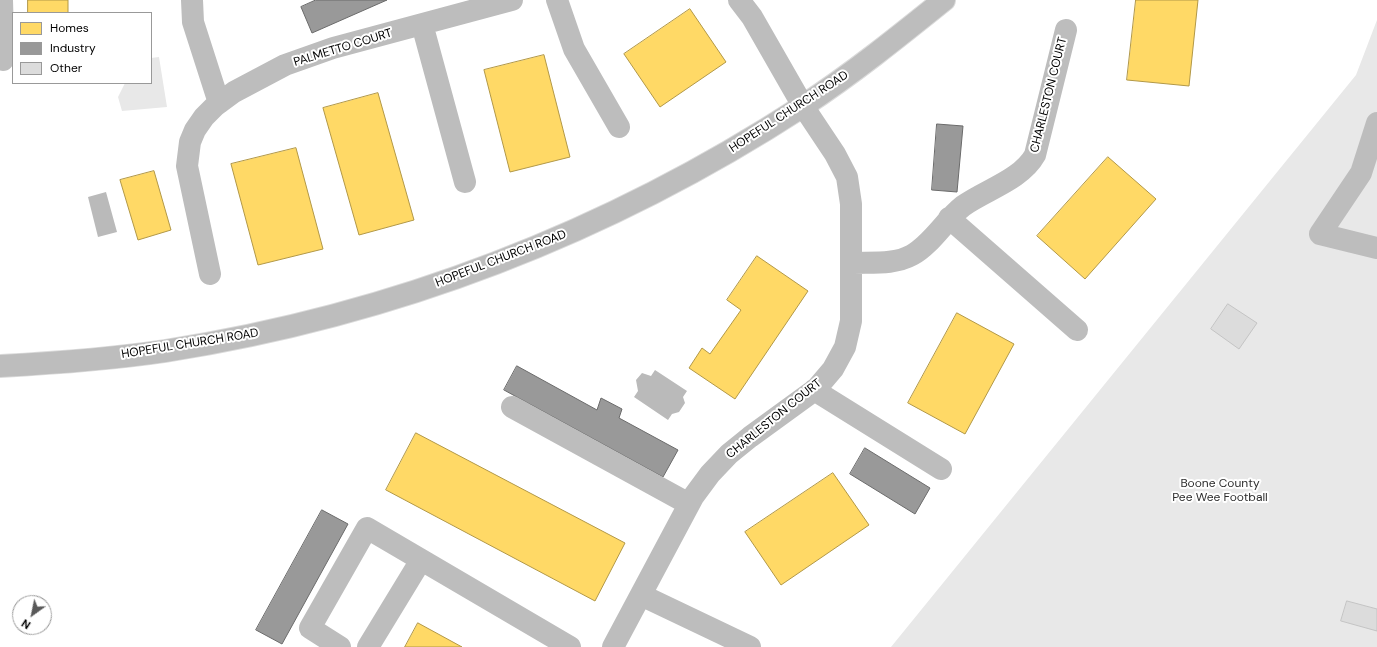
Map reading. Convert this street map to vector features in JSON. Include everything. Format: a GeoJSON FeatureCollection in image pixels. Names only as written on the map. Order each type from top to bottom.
{"type":"FeatureCollection","features":[{"type":"Feature","properties":{"kind":"street"},"geometry":{"type":"LineString","coordinates":[[2,0],[1,37],[3,60]]}},
{"type":"Feature","properties":{"kind":"street"},"geometry":{"type":"LineString","coordinates":[[192,0],[193,22],[219,103]]}},
{"type":"Feature","properties":{"kind":"street","name":"PALMETTO COURT"},"geometry":{"type":"LineString","coordinates":[[210,274],[188,166],[188,155],[190,142],[195,130],[204,117],[219,103],[234,92],[285,65],[333,48],[512,0]]}},
{"type":"Feature","properties":{"kind":"street"},"geometry":{"type":"LineString","coordinates":[[557,0],[574,49],[619,127]]}},
{"type":"Feature","properties":{"kind":"street"},"geometry":{"type":"LineString","coordinates":[[739,0],[752,17],[803,106]]}},
{"type":"Feature","properties":{"kind":"street","name":"HOPEFUL CHURCH ROAD"},"geometry":{"type":"LineString","coordinates":[[0,366],[55,363],[164,351],[272,331],[378,303],[483,268],[534,249],[609,215],[707,164],[803,106],[868,60],[944,0]]}},
{"type":"Feature","properties":{"kind":"street"},"geometry":{"type":"LineString","coordinates":[[422,24],[465,182]]}},
{"type":"Feature","properties":{"kind":"street","name":"CHARLESTON COURT"},"geometry":{"type":"LineString","coordinates":[[851,263],[890,262],[911,255],[924,246],[949,218],[963,206],[1021,172],[1030,163],[1036,151],[1066,30]]}},
{"type":"Feature","properties":{"kind":"street","name":"CHARLESTON COURT"},"geometry":{"type":"LineString","coordinates":[[613,647],[689,504],[710,474],[729,454],[750,437],[814,390],[833,370],[845,347],[851,321],[851,204],[847,177],[836,154],[803,106]]}},
{"type":"Feature","properties":{"kind":"street"},"geometry":{"type":"LineString","coordinates":[[1377,123],[1369,175],[1320,234],[1377,248]]}},
{"type":"Feature","properties":{"kind":"street"},"geometry":{"type":"LineString","coordinates":[[949,218],[1077,330]]}},
{"type":"Feature","properties":{"kind":"street"},"geometry":{"type":"LineString","coordinates":[[814,390],[941,469]]}},
{"type":"Feature","properties":{"kind":"street"},"geometry":{"type":"LineString","coordinates":[[512,407],[689,504]]}},
{"type":"Feature","properties":{"kind":"street"},"geometry":{"type":"LineString","coordinates":[[340,647],[310,628],[367,528],[570,647]]}},
{"type":"Feature","properties":{"kind":"street"},"geometry":{"type":"LineString","coordinates":[[368,647],[421,560]]}},
{"type":"Feature","properties":{"kind":"street"},"geometry":{"type":"LineString","coordinates":[[641,595],[750,647]]}},
{"type":"Feature","properties":{"kind":"green space","name":"Boone County Pee Wee Football"},"geometry":{"type":"Polygon","coordinates":[[[1377,20],[1377,647],[891,647],[1356,75],[1377,20]]]}},
{"type":"Feature","properties":{"kind":"green space"},"geometry":{"type":"Polygon","coordinates":[[[159,57],[167,107],[122,111],[118,97],[124,84],[152,84],[152,58],[159,57]]]}},
{"type":"Feature","properties":{"kind":"shaded area"},"geometry":{"type":"Polygon","coordinates":[[[106,192],[117,232],[98,237],[88,197],[106,192]]]}},
{"type":"Feature","properties":{"kind":"shaded area"},"geometry":{"type":"Polygon","coordinates":[[[655,370],[687,391],[683,397],[685,403],[679,412],[672,414],[668,420],[634,397],[638,391],[636,380],[642,373],[651,376],[655,370]]]}},
{"type":"Feature","properties":{"kind":"building: Homes"},"geometry":{"type":"Polygon","coordinates":[[[28,0],[68,0],[68,12],[28,12],[28,0]]]}},
{"type":"Feature","properties":{"kind":"building: Homes"},"geometry":{"type":"Polygon","coordinates":[[[1136,0],[1198,0],[1189,86],[1127,80],[1136,0]]]}},
{"type":"Feature","properties":{"kind":"building: Homes"},"geometry":{"type":"Polygon","coordinates":[[[690,9],[726,62],[660,107],[624,54],[690,9]]]}},
{"type":"Feature","properties":{"kind":"building: Homes"},"geometry":{"type":"Polygon","coordinates":[[[544,55],[570,157],[510,172],[484,70],[544,55]]]}},
{"type":"Feature","properties":{"kind":"building: Homes"},"geometry":{"type":"Polygon","coordinates":[[[378,93],[414,220],[359,235],[323,108],[378,93]]]}},
{"type":"Feature","properties":{"kind":"building: Homes"},"geometry":{"type":"Polygon","coordinates":[[[296,148],[323,249],[258,265],[231,164],[296,148]]]}},
{"type":"Feature","properties":{"kind":"building: Homes"},"geometry":{"type":"Polygon","coordinates":[[[1108,157],[1156,199],[1085,279],[1037,236],[1108,157]]]}},
{"type":"Feature","properties":{"kind":"building: Homes"},"geometry":{"type":"Polygon","coordinates":[[[154,171],[171,230],[138,240],[120,180],[154,171]]]}},
{"type":"Feature","properties":{"kind":"building: Homes"},"geometry":{"type":"Polygon","coordinates":[[[757,256],[808,291],[735,399],[689,368],[702,348],[710,354],[741,310],[727,300],[757,256]]]}},
{"type":"Feature","properties":{"kind":"building: Homes"},"geometry":{"type":"Polygon","coordinates":[[[957,313],[1014,344],[965,434],[908,403],[957,313]]]}},
{"type":"Feature","properties":{"kind":"building: Homes"},"geometry":{"type":"Polygon","coordinates":[[[416,433],[625,543],[595,601],[386,490],[416,433]]]}},
{"type":"Feature","properties":{"kind":"building: Homes"},"geometry":{"type":"Polygon","coordinates":[[[833,473],[869,525],[781,585],[745,532],[833,473]]]}},
{"type":"Feature","properties":{"kind":"building: Homes"},"geometry":{"type":"Polygon","coordinates":[[[418,623],[462,647],[405,647],[418,623]]]}},
{"type":"Feature","properties":{"kind":"building: Industry"},"geometry":{"type":"Polygon","coordinates":[[[316,0],[387,0],[312,33],[301,7],[316,0]]]}},
{"type":"Feature","properties":{"kind":"building: Industry"},"geometry":{"type":"Polygon","coordinates":[[[937,124],[963,126],[957,192],[932,190],[937,124]]]}},
{"type":"Feature","properties":{"kind":"building: Industry"},"geometry":{"type":"Polygon","coordinates":[[[517,366],[597,410],[601,398],[622,409],[619,418],[678,450],[663,477],[504,390],[517,366]]]}},
{"type":"Feature","properties":{"kind":"building: Industry"},"geometry":{"type":"Polygon","coordinates":[[[865,448],[930,488],[915,514],[850,474],[865,448]]]}},
{"type":"Feature","properties":{"kind":"building: Industry"},"geometry":{"type":"Polygon","coordinates":[[[322,510],[348,524],[282,644],[256,630],[322,510]]]}},
{"type":"Feature","properties":{"kind":"building: Other"},"geometry":{"type":"Polygon","coordinates":[[[1228,304],[1257,323],[1239,349],[1211,329],[1228,304]]]}},
{"type":"Feature","properties":{"kind":"building: Other"},"geometry":{"type":"Polygon","coordinates":[[[1347,601],[1377,609],[1377,631],[1341,621],[1347,601]]]}}]}
